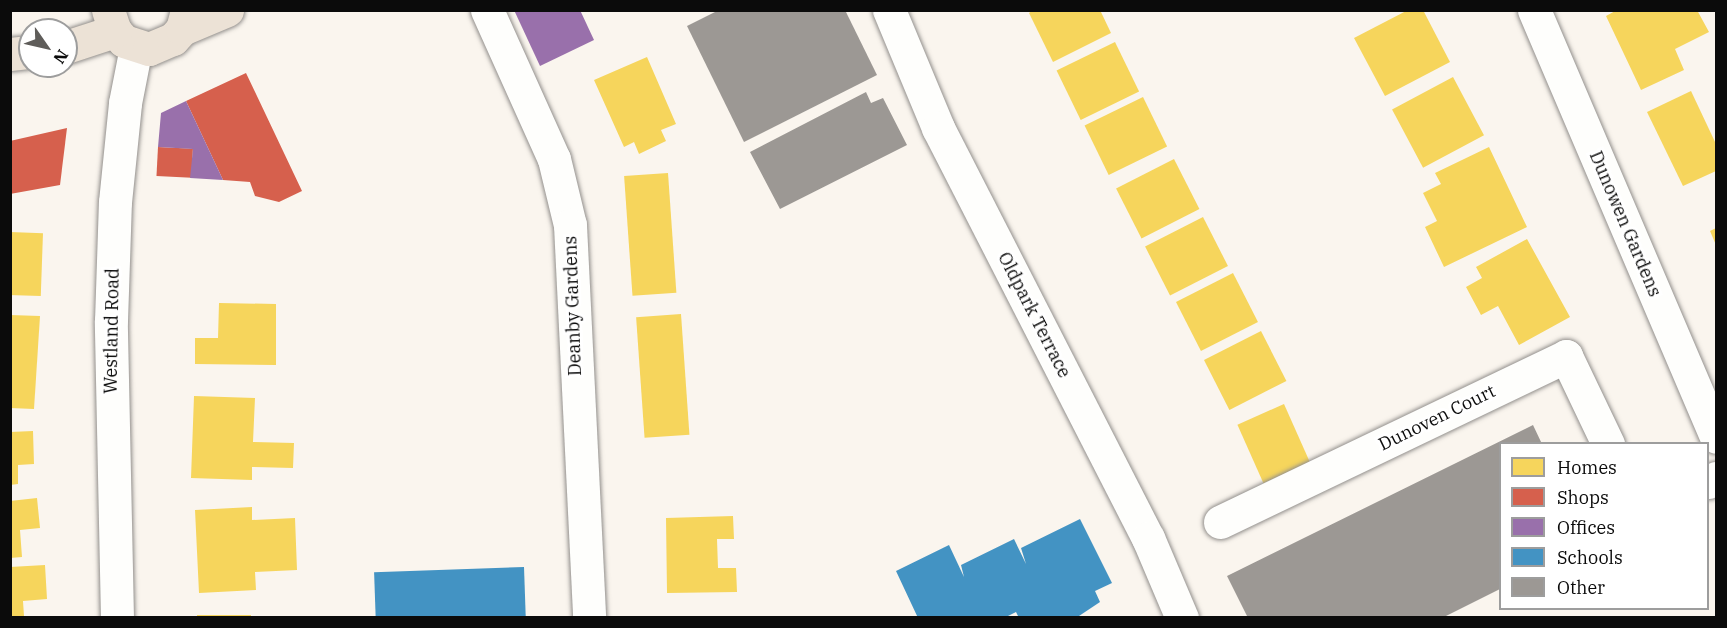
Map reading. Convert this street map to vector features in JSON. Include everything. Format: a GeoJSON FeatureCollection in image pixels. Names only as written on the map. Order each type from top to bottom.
{"type":"FeatureCollection","features":[{"type":"Feature","properties":{"kind":"main road"},"geometry":{"type":"LineString","coordinates":[[78,43],[120,30],[162,46],[184,20],[227,10]]}},
{"type":"Feature","properties":{"kind":"street","name":"Deanby Gardens"},"geometry":{"type":"LineString","coordinates":[[487,10],[554,159],[570,225],[589,618]]}},
{"type":"Feature","properties":{"kind":"street","name":"Oldpark Terrace"},"geometry":{"type":"LineString","coordinates":[[889,10],[938,128],[1148,538],[1182,618]]}},
{"type":"Feature","properties":{"kind":"street","name":"Dunowen Gardens"},"geometry":{"type":"LineString","coordinates":[[1534,10],[1716,437]]}},
{"type":"Feature","properties":{"kind":"street","name":"Westland Road"},"geometry":{"type":"LineString","coordinates":[[117,618],[111,321],[115,202],[125,103],[120,30]]}},
{"type":"Feature","properties":{"kind":"street","name":"Dunoven Court"},"geometry":{"type":"LineString","coordinates":[[1220,522],[1566,356],[1607,442]]}},
{"type":"Feature","properties":{"kind":"building: Homes"},"geometry":{"type":"Polygon","coordinates":[[[1033,10],[1100,10],[1111,33],[1053,62],[1029,13],[1033,10]]]}},
{"type":"Feature","properties":{"kind":"building: Homes"},"geometry":{"type":"Polygon","coordinates":[[[1408,10],[1423,10],[1450,62],[1385,96],[1354,38],[1408,10]]]}},
{"type":"Feature","properties":{"kind":"building: Homes"},"geometry":{"type":"Polygon","coordinates":[[[1617,10],[1697,10],[1709,32],[1675,49],[1684,70],[1641,90],[1606,16],[1617,10]]]}},
{"type":"Feature","properties":{"kind":"building: Homes"},"geometry":{"type":"Polygon","coordinates":[[[1115,42],[1139,91],[1081,120],[1057,70],[1115,42]]]}},
{"type":"Feature","properties":{"kind":"building: Homes"},"geometry":{"type":"Polygon","coordinates":[[[647,57],[676,124],[661,130],[666,141],[639,154],[634,142],[624,147],[594,80],[647,57]]]}},
{"type":"Feature","properties":{"kind":"building: Homes"},"geometry":{"type":"Polygon","coordinates":[[[1453,77],[1484,135],[1423,168],[1392,109],[1453,77]]]}},
{"type":"Feature","properties":{"kind":"building: Homes"},"geometry":{"type":"Polygon","coordinates":[[[1691,91],[1716,144],[1716,171],[1683,186],[1647,112],[1691,91]]]}},
{"type":"Feature","properties":{"kind":"building: Homes"},"geometry":{"type":"Polygon","coordinates":[[[1143,97],[1167,146],[1109,175],[1085,125],[1143,97]]]}},
{"type":"Feature","properties":{"kind":"building: Homes"},"geometry":{"type":"Polygon","coordinates":[[[1489,147],[1527,227],[1444,267],[1425,227],[1437,221],[1423,193],[1441,184],[1435,173],[1489,147]]]}},
{"type":"Feature","properties":{"kind":"building: Homes"},"geometry":{"type":"Polygon","coordinates":[[[1174,159],[1199,209],[1142,238],[1116,189],[1174,159]]]}},
{"type":"Feature","properties":{"kind":"building: Homes"},"geometry":{"type":"Polygon","coordinates":[[[668,173],[676,293],[632,296],[624,176],[668,173]]]}},
{"type":"Feature","properties":{"kind":"building: Homes"},"geometry":{"type":"Polygon","coordinates":[[[1203,217],[1228,266],[1170,296],[1145,247],[1203,217]]]}},
{"type":"Feature","properties":{"kind":"building: Homes"},"geometry":{"type":"Polygon","coordinates":[[[1716,228],[1716,245],[1710,231],[1716,228]]]}},
{"type":"Feature","properties":{"kind":"building: Homes"},"geometry":{"type":"Polygon","coordinates":[[[10,232],[43,233],[41,296],[10,295],[10,232]]]}},
{"type":"Feature","properties":{"kind":"building: Homes"},"geometry":{"type":"Polygon","coordinates":[[[1527,239],[1570,317],[1519,345],[1498,306],[1481,315],[1466,287],[1482,278],[1476,267],[1527,239]]]}},
{"type":"Feature","properties":{"kind":"building: Homes"},"geometry":{"type":"Polygon","coordinates":[[[1233,273],[1258,322],[1201,351],[1176,302],[1233,273]]]}},
{"type":"Feature","properties":{"kind":"building: Homes"},"geometry":{"type":"Polygon","coordinates":[[[219,303],[276,304],[276,365],[195,364],[195,338],[218,338],[219,303]]]}},
{"type":"Feature","properties":{"kind":"building: Homes"},"geometry":{"type":"Polygon","coordinates":[[[681,314],[689,435],[645,438],[636,317],[681,314]]]}},
{"type":"Feature","properties":{"kind":"building: Homes"},"geometry":{"type":"Polygon","coordinates":[[[10,315],[40,316],[34,409],[10,408],[10,315]]]}},
{"type":"Feature","properties":{"kind":"building: Homes"},"geometry":{"type":"Polygon","coordinates":[[[1261,331],[1286,381],[1229,410],[1204,360],[1261,331]]]}},
{"type":"Feature","properties":{"kind":"building: Homes"},"geometry":{"type":"Polygon","coordinates":[[[194,396],[255,398],[253,442],[294,443],[293,468],[252,467],[252,480],[191,478],[194,396]]]}},
{"type":"Feature","properties":{"kind":"building: Homes"},"geometry":{"type":"Polygon","coordinates":[[[1284,404],[1310,462],[1263,483],[1237,425],[1284,404]]]}},
{"type":"Feature","properties":{"kind":"building: Homes"},"geometry":{"type":"Polygon","coordinates":[[[33,431],[34,464],[18,465],[18,484],[10,485],[10,432],[33,431]]]}},
{"type":"Feature","properties":{"kind":"building: Homes"},"geometry":{"type":"Polygon","coordinates":[[[37,498],[40,528],[20,530],[22,557],[10,558],[10,501],[37,498]]]}},
{"type":"Feature","properties":{"kind":"building: Homes"},"geometry":{"type":"Polygon","coordinates":[[[252,507],[252,520],[295,518],[297,570],[255,572],[256,590],[199,593],[195,510],[252,507]]]}},
{"type":"Feature","properties":{"kind":"building: Homes"},"geometry":{"type":"Polygon","coordinates":[[[733,516],[734,539],[717,539],[718,568],[736,568],[737,592],[667,593],[666,518],[733,516]]]}},
{"type":"Feature","properties":{"kind":"building: Homes"},"geometry":{"type":"Polygon","coordinates":[[[45,565],[47,599],[23,601],[24,616],[10,617],[10,567],[45,565]]]}},
{"type":"Feature","properties":{"kind":"building: Homes"},"geometry":{"type":"Polygon","coordinates":[[[197,615],[251,615],[251,618],[197,618],[197,615]]]}},
{"type":"Feature","properties":{"kind":"building: Shops"},"geometry":{"type":"Polygon","coordinates":[[[246,73],[302,191],[279,202],[255,196],[250,182],[223,180],[186,101],[246,73]]]}},
{"type":"Feature","properties":{"kind":"building: Shops"},"geometry":{"type":"Polygon","coordinates":[[[67,128],[60,185],[10,194],[10,141],[67,128]]]}},
{"type":"Feature","properties":{"kind":"building: Shops"},"geometry":{"type":"Polygon","coordinates":[[[158,147],[193,149],[191,178],[156,176],[158,147]]]}},
{"type":"Feature","properties":{"kind":"building: Offices"},"geometry":{"type":"Polygon","coordinates":[[[514,10],[580,10],[594,40],[540,66],[514,10]]]}},
{"type":"Feature","properties":{"kind":"building: Offices"},"geometry":{"type":"Polygon","coordinates":[[[186,101],[223,180],[190,178],[193,149],[158,147],[161,113],[186,101]]]}},
{"type":"Feature","properties":{"kind":"building: Schools"},"geometry":{"type":"Polygon","coordinates":[[[1080,519],[1112,583],[1095,591],[1100,602],[1076,618],[1019,618],[1016,612],[1004,618],[918,618],[896,571],[949,545],[964,577],[961,565],[1014,539],[1026,564],[1021,548],[1080,519]]]}},
{"type":"Feature","properties":{"kind":"building: Schools"},"geometry":{"type":"Polygon","coordinates":[[[524,567],[526,618],[376,618],[374,572],[524,567]]]}},
{"type":"Feature","properties":{"kind":"building: Other"},"geometry":{"type":"Polygon","coordinates":[[[719,10],[845,10],[877,75],[744,142],[687,26],[719,10]]]}},
{"type":"Feature","properties":{"kind":"building: Other"},"geometry":{"type":"Polygon","coordinates":[[[866,92],[871,103],[883,98],[907,145],[780,209],[750,152],[866,92]]]}},
{"type":"Feature","properties":{"kind":"building: Other"},"geometry":{"type":"Polygon","coordinates":[[[1533,425],[1541,442],[1499,442],[1499,590],[1442,618],[1248,618],[1227,576],[1533,425]]]}}]}
